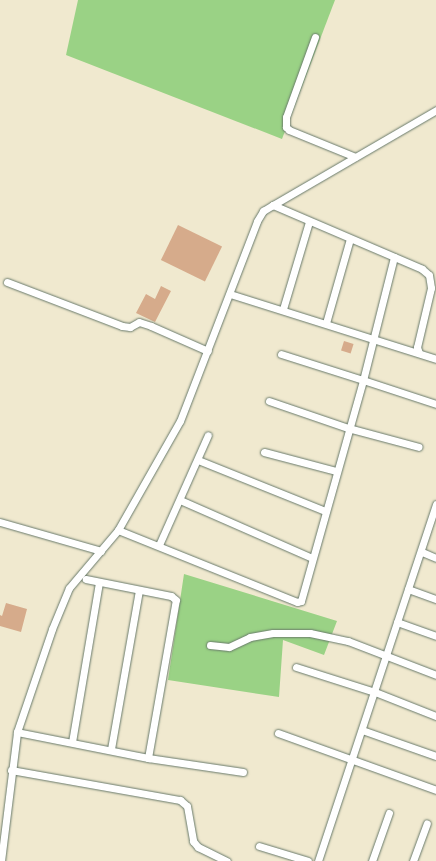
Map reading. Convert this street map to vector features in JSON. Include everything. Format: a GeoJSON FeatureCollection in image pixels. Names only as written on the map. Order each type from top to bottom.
{"type":"FeatureCollection","features":[{"type":"Feature","properties":{"kind":"street"},"geometry":{"type":"LineString","coordinates":[[315,37],[286,117],[286,126],[289,130],[355,157]]}},
{"type":"Feature","properties":{"kind":"street"},"geometry":{"type":"LineString","coordinates":[[1,861],[11,770],[18,732],[69,588],[118,530],[180,421],[257,221],[263,211],[436,110]]}},
{"type":"Feature","properties":{"kind":"street"},"geometry":{"type":"LineString","coordinates":[[273,205],[309,222],[422,269],[431,281],[417,347],[419,353]]}},
{"type":"Feature","properties":{"kind":"street"},"geometry":{"type":"LineString","coordinates":[[283,309],[309,222]]}},
{"type":"Feature","properties":{"kind":"street"},"geometry":{"type":"LineString","coordinates":[[326,323],[350,239]]}},
{"type":"Feature","properties":{"kind":"street"},"geometry":{"type":"LineString","coordinates":[[118,530],[159,545],[297,602],[301,601],[348,428],[363,380],[394,257]]}},
{"type":"Feature","properties":{"kind":"street"},"geometry":{"type":"LineString","coordinates":[[8,282],[122,326],[130,327],[139,322],[151,326],[208,351]]}},
{"type":"Feature","properties":{"kind":"street"},"geometry":{"type":"LineString","coordinates":[[230,294],[283,309],[419,353],[436,360]]}},
{"type":"Feature","properties":{"kind":"street"},"geometry":{"type":"LineString","coordinates":[[281,354],[436,404]]}},
{"type":"Feature","properties":{"kind":"street"},"geometry":{"type":"LineString","coordinates":[[268,401],[348,428],[419,447]]}},
{"type":"Feature","properties":{"kind":"street"},"geometry":{"type":"LineString","coordinates":[[159,545],[208,435]]}},
{"type":"Feature","properties":{"kind":"street"},"geometry":{"type":"LineString","coordinates":[[264,452],[336,472]]}},
{"type":"Feature","properties":{"kind":"street"},"geometry":{"type":"LineString","coordinates":[[198,460],[325,511]]}},
{"type":"Feature","properties":{"kind":"street"},"geometry":{"type":"LineString","coordinates":[[180,500],[312,558]]}},
{"type":"Feature","properties":{"kind":"street"},"geometry":{"type":"LineString","coordinates":[[318,861],[353,761],[385,655],[434,517],[436,504]]}},
{"type":"Feature","properties":{"kind":"street"},"geometry":{"type":"LineString","coordinates":[[0,522],[101,551]]}},
{"type":"Feature","properties":{"kind":"street"},"geometry":{"type":"LineString","coordinates":[[422,552],[436,558]]}},
{"type":"Feature","properties":{"kind":"street"},"geometry":{"type":"LineString","coordinates":[[86,579],[171,596],[176,600],[148,758]]}},
{"type":"Feature","properties":{"kind":"street"},"geometry":{"type":"LineString","coordinates":[[72,742],[99,582]]}},
{"type":"Feature","properties":{"kind":"street"},"geometry":{"type":"LineString","coordinates":[[408,589],[436,599]]}},
{"type":"Feature","properties":{"kind":"street"},"geometry":{"type":"LineString","coordinates":[[111,749],[140,591]]}},
{"type":"Feature","properties":{"kind":"street"},"geometry":{"type":"LineString","coordinates":[[397,622],[436,636]]}},
{"type":"Feature","properties":{"kind":"street"},"geometry":{"type":"LineString","coordinates":[[210,645],[229,647],[250,637],[273,633],[310,633],[348,641],[436,675]]}},
{"type":"Feature","properties":{"kind":"street"},"geometry":{"type":"LineString","coordinates":[[296,667],[374,692],[436,716]]}},
{"type":"Feature","properties":{"kind":"street"},"geometry":{"type":"LineString","coordinates":[[362,730],[436,756]]}},
{"type":"Feature","properties":{"kind":"street"},"geometry":{"type":"LineString","coordinates":[[18,732],[111,749],[148,758],[243,772]]}},
{"type":"Feature","properties":{"kind":"street"},"geometry":{"type":"LineString","coordinates":[[278,733],[436,790]]}},
{"type":"Feature","properties":{"kind":"street"},"geometry":{"type":"LineString","coordinates":[[11,770],[180,800],[187,806],[193,841],[198,847],[227,861]]}},
{"type":"Feature","properties":{"kind":"street"},"geometry":{"type":"LineString","coordinates":[[372,861],[389,813]]}},
{"type":"Feature","properties":{"kind":"street"},"geometry":{"type":"LineString","coordinates":[[413,861],[427,823]]}},
{"type":"Feature","properties":{"kind":"street"},"geometry":{"type":"LineString","coordinates":[[259,846],[308,861]]}},
{"type":"Feature","properties":{"kind":"green space"},"geometry":{"type":"Polygon","coordinates":[[[78,0],[335,0],[282,139],[66,55],[78,0]]]}},
{"type":"Feature","properties":{"kind":"green space"},"geometry":{"type":"Polygon","coordinates":[[[184,574],[337,621],[324,655],[283,640],[279,697],[168,680],[184,574]]]}},
{"type":"Feature","properties":{"kind":"building"},"geometry":{"type":"Polygon","coordinates":[[[178,225],[222,246],[205,282],[161,260],[178,225]]]}},
{"type":"Feature","properties":{"kind":"building"},"geometry":{"type":"Polygon","coordinates":[[[161,286],[171,291],[155,322],[136,313],[146,294],[155,299],[161,286]]]}},
{"type":"Feature","properties":{"kind":"building"},"geometry":{"type":"Polygon","coordinates":[[[344,341],[354,344],[351,353],[341,351],[344,341]]]}},
{"type":"Feature","properties":{"kind":"building"},"geometry":{"type":"Polygon","coordinates":[[[6,603],[27,609],[21,632],[0,626],[0,615],[2,616],[6,603]]]}}]}
